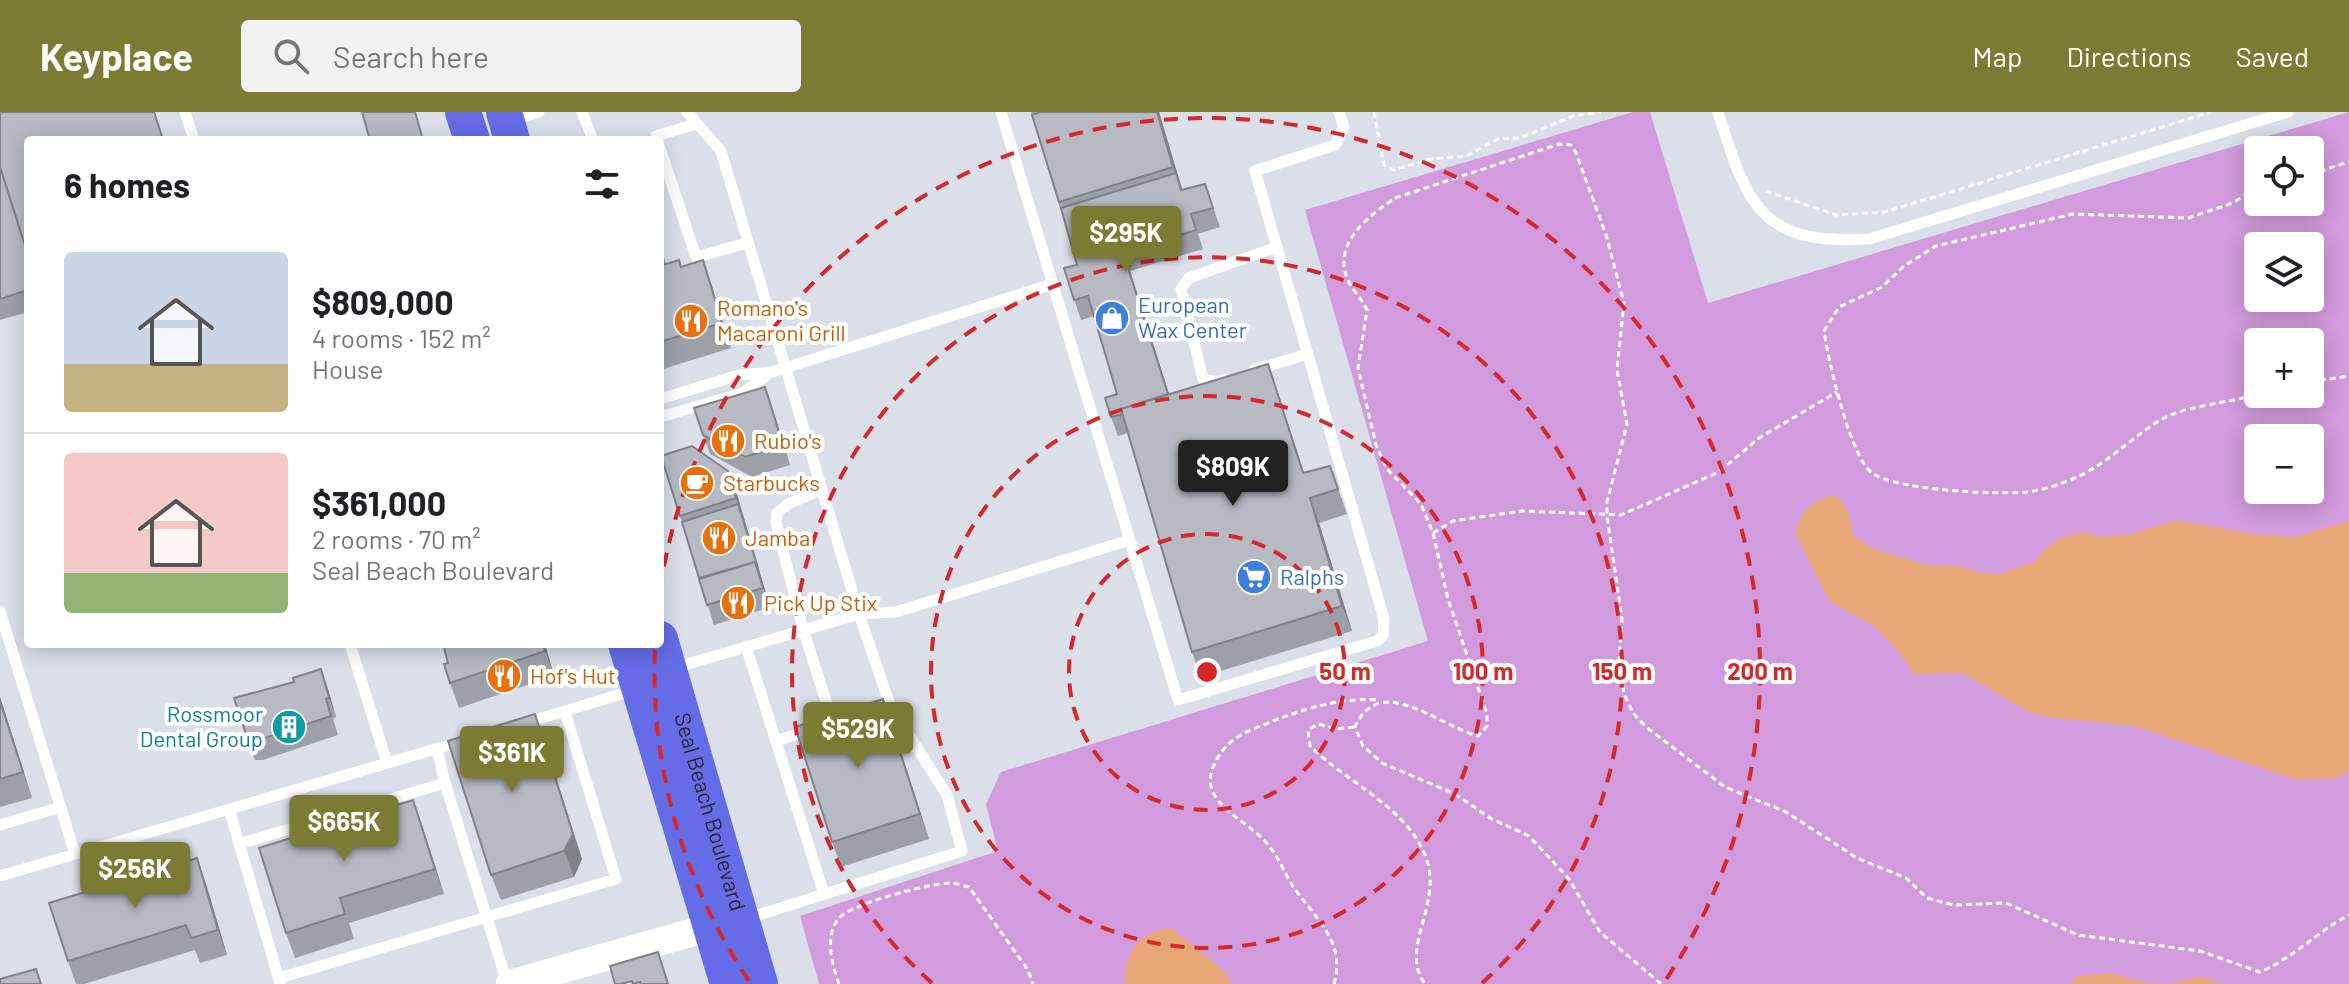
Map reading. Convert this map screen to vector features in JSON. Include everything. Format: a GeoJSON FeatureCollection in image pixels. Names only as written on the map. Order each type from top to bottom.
{"type":"FeatureCollection","features":[{"type":"Feature","properties":{"kind":"main road"},"geometry":{"type":"LineString","coordinates":[[463,112],[471,136]]}},
{"type":"Feature","properties":{"kind":"main road","name":"Seal Beach Boulevard"},"geometry":{"type":"LineString","coordinates":[[631,648],[656,666],[726,923],[728,984]]}},
{"type":"Feature","properties":{"kind":"main road","name":"Seal Beach Boulevard"},"geometry":{"type":"LineString","coordinates":[[726,923],[760,984]]}},
{"type":"Feature","properties":{"kind":"street"},"geometry":{"type":"LineString","coordinates":[[509,984],[567,976],[726,923]]}},
{"type":"Feature","properties":{"kind":"lane"},"geometry":{"type":"LineString","coordinates":[[185,112],[193,136]]}},
{"type":"Feature","properties":{"kind":"lane"},"geometry":{"type":"LineString","coordinates":[[582,112],[591,136]]}},
{"type":"Feature","properties":{"kind":"lane"},"geometry":{"type":"LineString","coordinates":[[687,112],[721,151],[778,370],[821,490],[890,705],[947,795],[962,851],[726,923]]}},
{"type":"Feature","properties":{"kind":"lane"},"geometry":{"type":"LineString","coordinates":[[1001,112],[1178,700],[1377,641],[1383,635],[1384,619],[1255,171],[1335,145],[1344,127],[1339,112]]}},
{"type":"Feature","properties":{"kind":"lane"},"geometry":{"type":"LineString","coordinates":[[1718,112],[1740,182],[1767,217],[1804,237],[1829,242],[1869,239],[2288,112]]}},
{"type":"Feature","properties":{"kind":"lane"},"geometry":{"type":"LineString","coordinates":[[664,138],[696,124]]}},
{"type":"Feature","properties":{"kind":"lane"},"geometry":{"type":"LineString","coordinates":[[664,159],[696,257],[747,243]]}},
{"type":"Feature","properties":{"kind":"lane"},"geometry":{"type":"LineString","coordinates":[[1232,377],[1217,382],[1203,379],[1181,289],[1189,278],[1277,247]]}},
{"type":"Feature","properties":{"kind":"lane"},"geometry":{"type":"LineString","coordinates":[[664,398],[739,375],[778,370],[1053,284]]}},
{"type":"Feature","properties":{"kind":"lane"},"geometry":{"type":"LineString","coordinates":[[1247,372],[1308,354]]}},
{"type":"Feature","properties":{"kind":"lane"},"geometry":{"type":"LineString","coordinates":[[664,416],[743,393],[778,370]]}},
{"type":"Feature","properties":{"kind":"lane"},"geometry":{"type":"LineString","coordinates":[[821,490],[788,504],[777,513],[776,523],[803,629],[833,723]]}},
{"type":"Feature","properties":{"kind":"lane"},"geometry":{"type":"LineString","coordinates":[[508,728],[565,712],[656,666],[746,646],[859,614],[896,612],[1130,540]]}},
{"type":"Feature","properties":{"kind":"lane"},"geometry":{"type":"LineString","coordinates":[[0,611],[75,854]]}},
{"type":"Feature","properties":{"kind":"lane"},"geometry":{"type":"LineString","coordinates":[[746,646],[824,894]]}},
{"type":"Feature","properties":{"kind":"lane"},"geometry":{"type":"LineString","coordinates":[[351,648],[387,763]]}},
{"type":"Feature","properties":{"kind":"lane"},"geometry":{"type":"LineString","coordinates":[[876,709],[890,705]]}},
{"type":"Feature","properties":{"kind":"lane"},"geometry":{"type":"LineString","coordinates":[[229,809],[280,981],[616,879],[565,712]]}},
{"type":"Feature","properties":{"kind":"lane"},"geometry":{"type":"LineString","coordinates":[[776,741],[848,718]]}},
{"type":"Feature","properties":{"kind":"lane"},"geometry":{"type":"LineString","coordinates":[[0,876],[480,736]]}},
{"type":"Feature","properties":{"kind":"lane"},"geometry":{"type":"LineString","coordinates":[[437,749],[509,984]]}},
{"type":"Feature","properties":{"kind":"lane"},"geometry":{"type":"LineString","coordinates":[[239,844],[445,783]]}},
{"type":"Feature","properties":{"kind":"lane"},"geometry":{"type":"LineString","coordinates":[[0,825],[61,807]]}},
{"type":"Feature","properties":{"kind":"path"},"geometry":{"type":"LineString","coordinates":[[1374,112],[1380,154],[1384,165],[1393,170],[1431,159],[1466,156],[1498,139],[1520,138],[1552,128],[1573,116],[1601,112]]}},
{"type":"Feature","properties":{"kind":"path"},"geometry":{"type":"LineString","coordinates":[[1740,182],[1836,215],[1885,212],[2211,112]]}},
{"type":"Feature","properties":{"kind":"path"},"geometry":{"type":"LineString","coordinates":[[1334,984],[1337,955],[1333,939],[1269,845],[1214,797],[1209,783],[1211,771],[1226,745],[1243,732],[1347,698],[1397,703],[1478,736],[1487,726],[1487,714],[1444,588],[1433,533],[1421,504],[1387,469],[1376,445],[1358,368],[1367,310],[1347,277],[1344,259],[1347,245],[1374,212],[1395,198],[1559,144],[1571,145],[1576,153],[1606,235],[1624,303],[1617,370],[1627,424],[1607,502],[1607,516],[1622,619],[1621,677],[1633,713],[1725,787],[1786,812],[1857,858],[1906,878],[1927,898],[1953,905],[2006,903],[2078,935],[2200,951],[2260,972],[2276,966],[2305,941],[2349,915]]}},
{"type":"Feature","properties":{"kind":"path"},"geometry":{"type":"LineString","coordinates":[[2324,170],[2349,162]]}},
{"type":"Feature","properties":{"kind":"path"},"geometry":{"type":"LineString","coordinates":[[2244,196],[2217,210],[2188,218],[2073,214],[1936,246],[1904,266],[1882,287],[1839,307],[1829,317],[1824,331],[1837,392],[1862,461],[1871,473],[1904,484],[2006,493],[2030,492],[2079,476],[2112,458],[2165,418],[2244,398]]}},
{"type":"Feature","properties":{"kind":"path"},"geometry":{"type":"LineString","coordinates":[[2324,380],[2349,376]]}},
{"type":"Feature","properties":{"kind":"path"},"geometry":{"type":"LineString","coordinates":[[1433,533],[1453,521],[1522,511],[1549,509],[1621,515],[1719,472],[1759,438],[1837,392]]}},
{"type":"Feature","properties":{"kind":"path"},"geometry":{"type":"LineString","coordinates":[[1379,700],[1363,710],[1355,727],[1363,746],[1382,763],[1455,794],[1490,818],[1529,836],[1569,879],[1600,932],[1661,984]]}},
{"type":"Feature","properties":{"kind":"path"},"geometry":{"type":"LineString","coordinates":[[1355,727],[1336,729],[1318,724],[1308,730],[1310,746],[1389,810],[1426,856],[1430,905],[1414,951],[1415,968],[1425,984]]}},
{"type":"Feature","properties":{"kind":"path"},"geometry":{"type":"LineString","coordinates":[[839,984],[831,937],[837,920],[853,908],[880,898],[951,883],[969,887],[1028,970],[1033,984]]}},
{"type":"Feature","properties":{"kind":"shaded area"},"geometry":{"type":"Polygon","coordinates":[[[1633,112],[1650,112],[1708,303],[2244,143],[2244,216],[2324,216],[2324,136],[2268,136],[2349,112],[2349,984],[819,984],[800,916],[998,851],[986,804],[1001,772],[1428,641],[1305,210],[1633,112]]]}},
{"type":"Feature","properties":{"kind":"shaded area"},"geometry":{"type":"Polygon","coordinates":[[[1830,496],[1839,498],[1848,511],[1853,535],[1873,549],[1926,565],[1961,566],[1977,572],[2000,574],[2036,561],[2044,550],[2063,537],[2084,532],[2100,537],[2131,534],[2177,520],[2252,534],[2295,537],[2349,521],[2349,771],[2334,779],[2295,779],[2134,726],[2054,718],[2029,712],[1962,673],[1914,674],[1900,653],[1874,626],[1829,601],[1795,532],[1807,509],[1830,496]]]}},
{"type":"Feature","properties":{"kind":"shaded area"},"geometry":{"type":"Polygon","coordinates":[[[1171,928],[1223,970],[1232,984],[1126,984],[1127,964],[1135,946],[1151,934],[1171,928]]]}},
{"type":"Feature","properties":{"kind":"shaded area"},"geometry":{"type":"Polygon","coordinates":[[[2111,973],[2152,983],[2198,977],[2221,984],[2070,984],[2077,976],[2111,973]]]}},
{"type":"Feature","properties":{"kind":"building"},"geometry":{"type":"Polygon","coordinates":[[[0,112],[154,112],[162,136],[24,136],[24,242],[0,167],[0,112]]]}},
{"type":"Feature","properties":{"kind":"building"},"geometry":{"type":"Polygon","coordinates":[[[362,112],[415,112],[422,136],[369,136],[362,112]]]}},
{"type":"Feature","properties":{"kind":"building"},"geometry":{"type":"Polygon","coordinates":[[[1040,112],[1157,112],[1173,167],[1059,202],[1032,115],[1040,112]]]}},
{"type":"Feature","properties":{"kind":"building"},"geometry":{"type":"Polygon","coordinates":[[[0,167],[24,242],[24,291],[0,299],[0,167]]]}},
{"type":"Feature","properties":{"kind":"building"},"geometry":{"type":"Polygon","coordinates":[[[1176,173],[1181,190],[1205,184],[1213,208],[1191,214],[1196,230],[1123,252],[1168,394],[1121,409],[1122,414],[1111,417],[1105,398],[1117,394],[1088,296],[1074,300],[1064,268],[1077,265],[1061,208],[1176,173]]]}},
{"type":"Feature","properties":{"kind":"building"},"geometry":{"type":"Polygon","coordinates":[[[679,260],[681,267],[703,260],[722,323],[664,341],[664,265],[679,260]]]}},
{"type":"Feature","properties":{"kind":"building","name":"Ralphs"},"geometry":{"type":"Polygon","coordinates":[[[1268,364],[1303,473],[1330,466],[1338,489],[1310,498],[1342,606],[1192,652],[1121,409],[1268,364]]]}},
{"type":"Feature","properties":{"kind":"building"},"geometry":{"type":"Polygon","coordinates":[[[765,387],[783,445],[745,457],[703,435],[694,408],[765,387]]]}},
{"type":"Feature","properties":{"kind":"building"},"geometry":{"type":"Polygon","coordinates":[[[692,446],[728,471],[736,498],[680,516],[664,465],[664,455],[692,446]]]}},
{"type":"Feature","properties":{"kind":"building"},"geometry":{"type":"Polygon","coordinates":[[[738,504],[758,568],[755,562],[699,578],[682,522],[738,504]]]}},
{"type":"Feature","properties":{"kind":"building"},"geometry":{"type":"Polygon","coordinates":[[[755,562],[763,588],[707,605],[699,579],[755,562]]]}},
{"type":"Feature","properties":{"kind":"building"},"geometry":{"type":"Polygon","coordinates":[[[444,648],[544,648],[545,651],[450,683],[444,664],[448,663],[444,648]]]}},
{"type":"Feature","properties":{"kind":"building"},"geometry":{"type":"Polygon","coordinates":[[[321,669],[331,716],[256,741],[248,740],[234,698],[294,682],[293,678],[321,669]]]}},
{"type":"Feature","properties":{"kind":"building"},"geometry":{"type":"Polygon","coordinates":[[[883,699],[920,814],[832,842],[795,727],[883,699]]]}},
{"type":"Feature","properties":{"kind":"building"},"geometry":{"type":"Polygon","coordinates":[[[0,701],[23,772],[0,779],[0,701]]]}},
{"type":"Feature","properties":{"kind":"building"},"geometry":{"type":"Polygon","coordinates":[[[535,714],[573,834],[564,851],[491,875],[448,741],[535,714]]]}},
{"type":"Feature","properties":{"kind":"building"},"geometry":{"type":"Polygon","coordinates":[[[413,800],[435,869],[340,898],[345,914],[286,933],[259,848],[413,800]]]}},
{"type":"Feature","properties":{"kind":"building"},"geometry":{"type":"Polygon","coordinates":[[[197,858],[218,930],[191,938],[186,925],[68,961],[49,903],[197,858]]]}},
{"type":"Feature","properties":{"kind":"building"},"geometry":{"type":"Polygon","coordinates":[[[658,952],[668,984],[633,984],[632,981],[615,984],[610,966],[658,952]]]}},
{"type":"Feature","properties":{"kind":"building"},"geometry":{"type":"Polygon","coordinates":[[[36,969],[41,984],[0,984],[0,979],[36,969]]]}},
{"type":"Feature","properties":{"kind":"place","name":"European Wax Center"},"geometry":{"type":"Point","coordinates":[1112,318]}},
{"type":"Feature","properties":{"kind":"place","name":"Romano's Macaroni Grill"},"geometry":{"type":"Point","coordinates":[691,321]}},
{"type":"Feature","properties":{"kind":"place","name":"Rubio's"},"geometry":{"type":"Point","coordinates":[728,441]}},
{"type":"Feature","properties":{"kind":"place","name":"Starbucks"},"geometry":{"type":"Point","coordinates":[697,483]}},
{"type":"Feature","properties":{"kind":"place","name":"Jamba"},"geometry":{"type":"Point","coordinates":[719,538]}},
{"type":"Feature","properties":{"kind":"place","name":"Ralphs"},"geometry":{"type":"Point","coordinates":[1254,577]}},
{"type":"Feature","properties":{"kind":"place","name":"Pick Up Stix"},"geometry":{"type":"Point","coordinates":[738,603]}},
{"type":"Feature","properties":{"kind":"place","name":"Hof's Hut"},"geometry":{"type":"Point","coordinates":[504,676]}},
{"type":"Feature","properties":{"kind":"place","name":"Rossmoor Dental Group"},"geometry":{"type":"Point","coordinates":[289,727]}}]}
